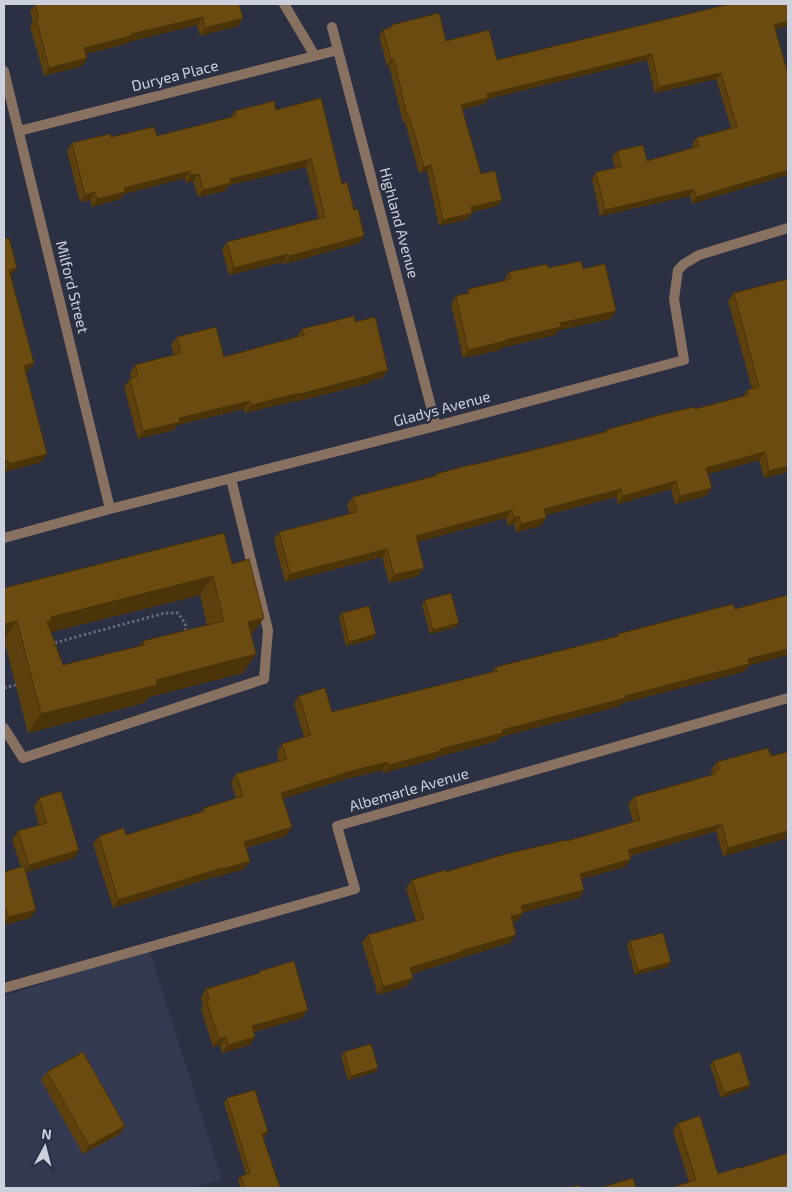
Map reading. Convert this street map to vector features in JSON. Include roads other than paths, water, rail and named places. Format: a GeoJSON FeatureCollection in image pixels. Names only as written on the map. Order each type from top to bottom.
{"type":"FeatureCollection","features":[{"type":"Feature","properties":{"kind":"street"},"geometry":{"type":"LineString","coordinates":[[284,4],[315,56]]}},
{"type":"Feature","properties":{"kind":"street","name":"Highland Avenue"},"geometry":{"type":"LineString","coordinates":[[332,27],[436,426]]}},
{"type":"Feature","properties":{"kind":"street","name":"Duryea Place"},"geometry":{"type":"LineString","coordinates":[[19,131],[338,50]]}},
{"type":"Feature","properties":{"kind":"street","name":"Milford Street"},"geometry":{"type":"LineString","coordinates":[[4,71],[110,509]]}},
{"type":"Feature","properties":{"kind":"street","name":"Gladys Avenue"},"geometry":{"type":"LineString","coordinates":[[4,538],[684,360],[674,299],[678,270],[699,255],[788,228]]}},
{"type":"Feature","properties":{"kind":"street"},"geometry":{"type":"LineString","coordinates":[[4,728],[22,758],[264,679],[268,630],[231,478]]}},
{"type":"Feature","properties":{"kind":"street","name":"Albemarle Avenue"},"geometry":{"type":"LineString","coordinates":[[4,988],[355,889],[338,826],[788,698]]}}]}
